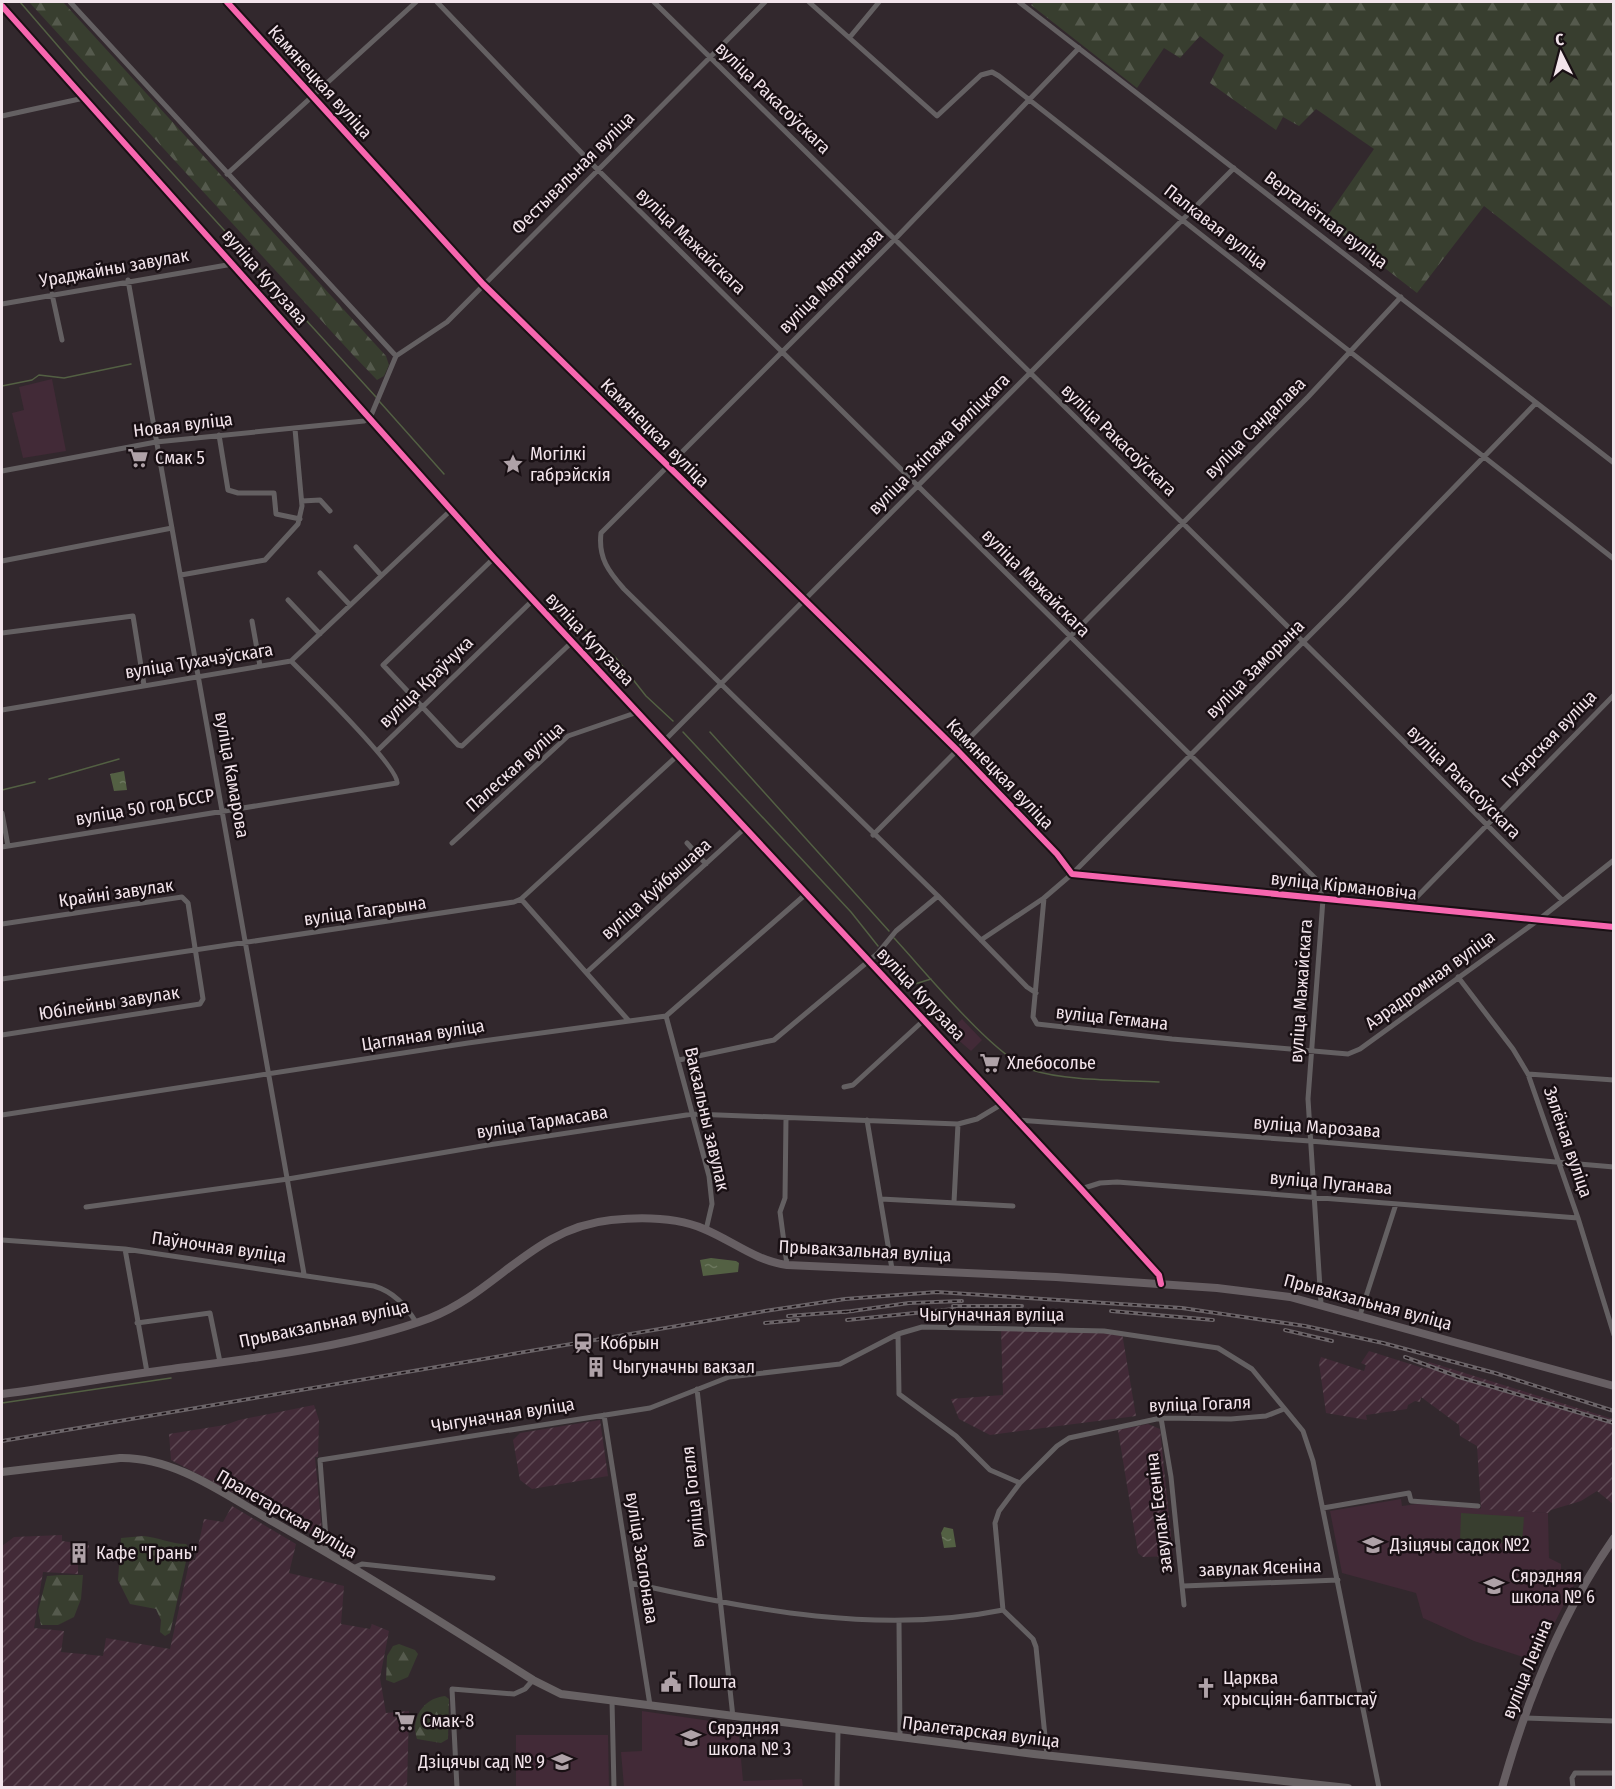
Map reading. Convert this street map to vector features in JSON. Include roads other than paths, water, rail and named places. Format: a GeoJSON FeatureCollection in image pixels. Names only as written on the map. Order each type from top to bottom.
{"type":"FeatureCollection","features":[{"type":"Feature","properties":{"kind":"main road","name":"вуліца Кутузава"},"geometry":{"type":"LineString","coordinates":[[2,6],[232,261],[494,558],[1081,1189],[1159,1275],[1161,1284]]}},
{"type":"Feature","properties":{"kind":"main road","name":"Прывакзальная вуліца"},"geometry":{"type":"LineString","coordinates":[[2,1394],[338,1342],[416,1322],[444,1312],[553,1236],[574,1227],[611,1220],[640,1219],[672,1220],[706,1230],[755,1256],[787,1265],[1161,1284],[1267,1293],[1360,1314],[1614,1386]]}},
{"type":"Feature","properties":{"kind":"main road","name":"Пралетарская вуліца"},"geometry":{"type":"LineString","coordinates":[[2,1472],[120,1458],[151,1461],[196,1479],[327,1552],[533,1680],[561,1694],[1047,1756],[1348,1788]]}},
{"type":"Feature","properties":{"kind":"main road","name":"вуліца Леніна"},"geometry":{"type":"LineString","coordinates":[[1502,1788],[1525,1718],[1561,1627],[1591,1573],[1614,1538]]}},
{"type":"Feature","properties":{"kind":"street"},"geometry":{"type":"LineString","coordinates":[[70,2],[394,356],[369,418]]}},
{"type":"Feature","properties":{"kind":"street","name":"Камянецкая вуліца"},"geometry":{"type":"LineString","coordinates":[[227,2],[483,284],[958,751],[1057,854],[1072,874]]}},
{"type":"Feature","properties":{"kind":"street"},"geometry":{"type":"LineString","coordinates":[[227,174],[416,2]]}},
{"type":"Feature","properties":{"kind":"street","name":"вуліца Мажайскага"},"geometry":{"type":"LineString","coordinates":[[437,2],[598,170],[1188,756],[1310,873],[1321,889],[1323,899],[1311,1052],[1310,1141],[1321,1304]]}},
{"type":"Feature","properties":{"kind":"street","name":"вуліца Ракасоўскага"},"geometry":{"type":"LineString","coordinates":[[654,2],[1562,900]]}},
{"type":"Feature","properties":{"kind":"street","name":"Фестывальная вуліца"},"geometry":{"type":"LineString","coordinates":[[394,356],[447,322],[765,2]]}},
{"type":"Feature","properties":{"kind":"street","name":"Палкавая вуліца"},"geometry":{"type":"LineString","coordinates":[[809,2],[937,116],[987,72],[999,76],[1614,559]]}},
{"type":"Feature","properties":{"kind":"street"},"geometry":{"type":"LineString","coordinates":[[850,37],[879,2]]}},
{"type":"Feature","properties":{"kind":"street","name":"Верталётная вуліца"},"geometry":{"type":"LineString","coordinates":[[1019,2],[1614,463]]}},
{"type":"Feature","properties":{"kind":"street","name":"вуліца Мартынава"},"geometry":{"type":"LineString","coordinates":[[722,684],[605,568],[601,533],[895,239],[1079,48]]}},
{"type":"Feature","properties":{"kind":"street"},"geometry":{"type":"LineString","coordinates":[[2,116],[80,101],[85,97]]}},
{"type":"Feature","properties":{"kind":"street","name":"вуліца Экіпажа Бяліцкага"},"geometry":{"type":"LineString","coordinates":[[665,740],[805,602],[917,486],[1234,168]]}},
{"type":"Feature","properties":{"kind":"street","name":"Ураджайны завулак"},"geometry":{"type":"LineString","coordinates":[[2,304],[128,280],[227,265],[232,261]]}},
{"type":"Feature","properties":{"kind":"street","name":"вуліца Камарова"},"geometry":{"type":"LineString","coordinates":[[128,280],[271,1074],[304,1275]]}},
{"type":"Feature","properties":{"kind":"street"},"geometry":{"type":"LineString","coordinates":[[52,294],[62,340]]}},
{"type":"Feature","properties":{"kind":"street","name":"вуліца Сандалава"},"geometry":{"type":"LineString","coordinates":[[873,834],[1070,638],[1401,297]]}},
{"type":"Feature","properties":{"kind":"street","name":"вуліца Заморына"},"geometry":{"type":"LineString","coordinates":[[981,940],[1044,898],[1072,874],[1303,643],[1536,403]]}},
{"type":"Feature","properties":{"kind":"street","name":"Новая вуліца"},"geometry":{"type":"LineString","coordinates":[[2,471],[156,442],[358,422],[369,418]]}},
{"type":"Feature","properties":{"kind":"street"},"geometry":{"type":"LineString","coordinates":[[181,575],[265,560],[300,519],[302,501],[295,429]]}},
{"type":"Feature","properties":{"kind":"street"},"geometry":{"type":"LineString","coordinates":[[219,435],[228,490],[238,494],[274,493],[276,514],[300,519]]}},
{"type":"Feature","properties":{"kind":"street"},"geometry":{"type":"LineString","coordinates":[[302,501],[320,501],[330,511]]}},
{"type":"Feature","properties":{"kind":"street","name":"вуліца Тухачэўскага"},"geometry":{"type":"LineString","coordinates":[[2,710],[291,661],[451,510]]}},
{"type":"Feature","properties":{"kind":"street"},"geometry":{"type":"LineString","coordinates":[[2,561],[172,528]]}},
{"type":"Feature","properties":{"kind":"street"},"geometry":{"type":"LineString","coordinates":[[356,547],[381,575]]}},
{"type":"Feature","properties":{"kind":"street"},"geometry":{"type":"LineString","coordinates":[[494,558],[383,665],[458,746],[462,746],[572,642]]}},
{"type":"Feature","properties":{"kind":"street"},"geometry":{"type":"LineString","coordinates":[[320,573],[350,604]]}},
{"type":"Feature","properties":{"kind":"street"},"geometry":{"type":"LineString","coordinates":[[288,600],[320,634]]}},
{"type":"Feature","properties":{"kind":"street","name":"вуліца Краўчука"},"geometry":{"type":"LineString","coordinates":[[291,661],[377,751],[533,600]]}},
{"type":"Feature","properties":{"kind":"street"},"geometry":{"type":"LineString","coordinates":[[2,633],[133,616],[144,685]]}},
{"type":"Feature","properties":{"kind":"street"},"geometry":{"type":"LineString","coordinates":[[252,621],[260,666]]}},
{"type":"Feature","properties":{"kind":"street"},"geometry":{"type":"LineString","coordinates":[[722,684],[938,896],[1031,991],[1036,993]]}},
{"type":"Feature","properties":{"kind":"street","name":"Гусарская вуліца"},"geometry":{"type":"LineString","coordinates":[[1407,907],[1614,695]]}},
{"type":"Feature","properties":{"kind":"street","name":"Палеская вуліца"},"geometry":{"type":"LineString","coordinates":[[452,843],[568,736],[638,712]]}},
{"type":"Feature","properties":{"kind":"street","name":"вуліца 50 год БССР"},"geometry":{"type":"LineString","coordinates":[[4,846],[222,809],[398,783],[396,773],[377,751]]}},
{"type":"Feature","properties":{"kind":"street","name":"вуліца Гагарына"},"geometry":{"type":"LineString","coordinates":[[2,979],[476,909],[521,899],[678,755]]}},
{"type":"Feature","properties":{"kind":"street"},"geometry":{"type":"LineString","coordinates":[[2,813],[4,846]]}},
{"type":"Feature","properties":{"kind":"street","name":"вуліца Куйбышава"},"geometry":{"type":"LineString","coordinates":[[587,972],[745,828]]}},
{"type":"Feature","properties":{"kind":"street"},"geometry":{"type":"LineString","coordinates":[[687,843],[706,864]]}},
{"type":"Feature","properties":{"kind":"street","name":"Аэрадромная вуліца"},"geometry":{"type":"LineString","coordinates":[[1311,1052],[1354,1052],[1537,921],[1614,860]]}},
{"type":"Feature","properties":{"kind":"street","name":"вуліца Кірмановіча"},"geometry":{"type":"LineString","coordinates":[[1072,874],[1614,927]]}},
{"type":"Feature","properties":{"kind":"street"},"geometry":{"type":"LineString","coordinates":[[666,1016],[806,894]]}},
{"type":"Feature","properties":{"kind":"street"},"geometry":{"type":"LineString","coordinates":[[679,1060],[774,1040],[938,896]]}},
{"type":"Feature","properties":{"kind":"street","name":"Крайні завулак"},"geometry":{"type":"LineString","coordinates":[[2,924],[182,897],[188,903],[195,949]]}},
{"type":"Feature","properties":{"kind":"street","name":"вуліца Гетмана"},"geometry":{"type":"LineString","coordinates":[[1044,898],[1033,1017],[1035,1022],[1041,1026],[1311,1052]]}},
{"type":"Feature","properties":{"kind":"street"},"geometry":{"type":"LineString","coordinates":[[521,899],[629,1021]]}},
{"type":"Feature","properties":{"kind":"street","name":"Юбілейны завулак"},"geometry":{"type":"LineString","coordinates":[[2,1035],[200,1004],[203,999],[195,949]]}},
{"type":"Feature","properties":{"kind":"street","name":"Зялёная вуліца"},"geometry":{"type":"LineString","coordinates":[[1458,977],[1513,1049],[1528,1074],[1560,1162],[1614,1335]]}},
{"type":"Feature","properties":{"kind":"street","name":"Цагляная вуліца"},"geometry":{"type":"LineString","coordinates":[[2,1116],[666,1016]]}},
{"type":"Feature","properties":{"kind":"street","name":"Вакзальны завулак"},"geometry":{"type":"LineString","coordinates":[[666,1016],[709,1176],[712,1204],[706,1230]]}},
{"type":"Feature","properties":{"kind":"street"},"geometry":{"type":"LineString","coordinates":[[844,1087],[853,1084],[924,1020]]}},
{"type":"Feature","properties":{"kind":"street"},"geometry":{"type":"LineString","coordinates":[[1528,1074],[1614,1080]]}},
{"type":"Feature","properties":{"kind":"street","name":"вуліца Тармасава"},"geometry":{"type":"LineString","coordinates":[[86,1207],[288,1179],[488,1145],[693,1114],[958,1124],[977,1119],[1002,1104]]}},
{"type":"Feature","properties":{"kind":"street"},"geometry":{"type":"LineString","coordinates":[[786,1118],[785,1198],[780,1212],[787,1265]]}},
{"type":"Feature","properties":{"kind":"street"},"geometry":{"type":"LineString","coordinates":[[867,1120],[892,1269]]}},
{"type":"Feature","properties":{"kind":"street","name":"вуліца Марозава"},"geometry":{"type":"LineString","coordinates":[[1017,1120],[1310,1141],[1614,1167]]}},
{"type":"Feature","properties":{"kind":"street"},"geometry":{"type":"LineString","coordinates":[[954,1202],[958,1124]]}},
{"type":"Feature","properties":{"kind":"street","name":"вуліца Пуганава"},"geometry":{"type":"LineString","coordinates":[[1081,1189],[1100,1183],[1116,1182],[1578,1218]]}},
{"type":"Feature","properties":{"kind":"street"},"geometry":{"type":"LineString","coordinates":[[881,1199],[1013,1206]]}},
{"type":"Feature","properties":{"kind":"street"},"geometry":{"type":"LineString","coordinates":[[1360,1314],[1396,1204]]}},
{"type":"Feature","properties":{"kind":"street","name":"Паўночная вуліца"},"geometry":{"type":"LineString","coordinates":[[2,1240],[125,1249],[304,1275],[388,1290],[406,1307],[416,1322]]}},
{"type":"Feature","properties":{"kind":"street"},"geometry":{"type":"LineString","coordinates":[[125,1249],[136,1323],[147,1372]]}},
{"type":"Feature","properties":{"kind":"street"},"geometry":{"type":"LineString","coordinates":[[136,1323],[210,1313],[220,1362]]}},
{"type":"Feature","properties":{"kind":"street","name":"Чыгуначная вуліца"},"geometry":{"type":"LineString","coordinates":[[327,1552],[320,1460],[650,1408],[729,1377],[840,1364],[898,1334],[922,1327],[1104,1331],[1218,1348],[1252,1369],[1303,1431],[1313,1461],[1379,1788]]}},
{"type":"Feature","properties":{"kind":"street"},"geometry":{"type":"LineString","coordinates":[[898,1334],[899,1394],[956,1437],[990,1470],[1020,1483]]}},
{"type":"Feature","properties":{"kind":"street","name":"вуліца Гогаля"},"geometry":{"type":"LineString","coordinates":[[697,1389],[733,1717]]}},
{"type":"Feature","properties":{"kind":"street","name":"вуліца Гогаля"},"geometry":{"type":"LineString","coordinates":[[1003,1610],[995,1523],[999,1511],[1020,1483],[1057,1446],[1070,1438],[1161,1418],[1231,1419],[1266,1416],[1284,1409]]}},
{"type":"Feature","properties":{"kind":"street","name":"вуліца Заслонава"},"geometry":{"type":"LineString","coordinates":[[604,1415],[650,1705]]}},
{"type":"Feature","properties":{"kind":"street","name":"завулак Есеніна"},"geometry":{"type":"LineString","coordinates":[[1161,1418],[1171,1477],[1184,1605]]}},
{"type":"Feature","properties":{"kind":"street"},"geometry":{"type":"LineString","coordinates":[[1323,1508],[1409,1493],[1411,1501],[1478,1506]]}},
{"type":"Feature","properties":{"kind":"street"},"geometry":{"type":"LineString","coordinates":[[353,1568],[362,1564],[493,1578]]}},
{"type":"Feature","properties":{"kind":"street","name":"завулак Ясеніна"},"geometry":{"type":"LineString","coordinates":[[1182,1586],[1338,1580]]}},
{"type":"Feature","properties":{"kind":"street"},"geometry":{"type":"LineString","coordinates":[[631,1583],[719,1602],[898,1622],[1003,1610],[1033,1639],[1036,1647],[1047,1756]]}},
{"type":"Feature","properties":{"kind":"street"},"geometry":{"type":"LineString","coordinates":[[898,1622],[900,1738]]}},
{"type":"Feature","properties":{"kind":"street"},"geometry":{"type":"LineString","coordinates":[[457,1788],[452,1689],[514,1694],[525,1689],[533,1680]]}},
{"type":"Feature","properties":{"kind":"street"},"geometry":{"type":"LineString","coordinates":[[612,1701],[614,1788]]}},
{"type":"Feature","properties":{"kind":"street"},"geometry":{"type":"LineString","coordinates":[[1525,1718],[1614,1721]]}},
{"type":"Feature","properties":{"kind":"street"},"geometry":{"type":"LineString","coordinates":[[837,1788],[838,1730]]}},
{"type":"Feature","properties":{"kind":"street"},"geometry":{"type":"LineString","coordinates":[[1573,1788],[1572,1778],[1575,1773],[1614,1773]]}},
{"type":"Feature","properties":{"kind":"water"},"geometry":{"type":"Polygon","coordinates":[[[124,771],[127,790],[114,791],[110,774],[124,771]]]}},
{"type":"Feature","properties":{"kind":"water"},"geometry":{"type":"Polygon","coordinates":[[[711,1258],[736,1261],[739,1263],[738,1272],[703,1276],[700,1260],[711,1258]]]}},
{"type":"Feature","properties":{"kind":"water"},"geometry":{"type":"Polygon","coordinates":[[[944,1527],[953,1529],[956,1547],[944,1548],[941,1533],[944,1527]]]}},
{"type":"Feature","properties":{"kind":"waterway"},"geometry":{"type":"LineString","coordinates":[[20,2],[83,75],[376,397]]}},
{"type":"Feature","properties":{"kind":"waterway"},"geometry":{"type":"LineString","coordinates":[[2,386],[32,380],[39,375],[64,378],[131,364]]}},
{"type":"Feature","properties":{"kind":"waterway"},"geometry":{"type":"LineString","coordinates":[[379,401],[444,474]]}},
{"type":"Feature","properties":{"kind":"waterway"},"geometry":{"type":"LineString","coordinates":[[580,625],[616,658],[646,696],[673,721]]}},
{"type":"Feature","properties":{"kind":"waterway"},"geometry":{"type":"LineString","coordinates":[[683,732],[851,912],[878,946]]}},
{"type":"Feature","properties":{"kind":"waterway"},"geometry":{"type":"LineString","coordinates":[[710,732],[889,931]]}},
{"type":"Feature","properties":{"kind":"waterway"},"geometry":{"type":"LineString","coordinates":[[49,779],[119,759]]}},
{"type":"Feature","properties":{"kind":"waterway"},"geometry":{"type":"LineString","coordinates":[[2,790],[35,782]]}},
{"type":"Feature","properties":{"kind":"waterway"},"geometry":{"type":"LineString","coordinates":[[894,938],[980,1031],[1016,1062],[1045,1074],[1159,1082]]}},
{"type":"Feature","properties":{"kind":"waterway"},"geometry":{"type":"LineString","coordinates":[[884,952],[915,984],[931,979]]}},
{"type":"Feature","properties":{"kind":"waterway"},"geometry":{"type":"LineString","coordinates":[[2,1403],[171,1378]]}},
{"type":"Feature","properties":{"kind":"railway"},"geometry":{"type":"LineString","coordinates":[[2,1441],[765,1311],[845,1299],[937,1292],[1182,1308],[1305,1326],[1383,1343],[1495,1373],[1614,1411]]}},
{"type":"Feature","properties":{"kind":"railway"},"geometry":{"type":"LineString","coordinates":[[845,1312],[909,1303],[962,1301]]}},
{"type":"Feature","properties":{"kind":"railway"},"geometry":{"type":"LineString","coordinates":[[953,1306],[1022,1306]]}},
{"type":"Feature","properties":{"kind":"railway"},"geometry":{"type":"LineString","coordinates":[[847,1320],[954,1309]]}},
{"type":"Feature","properties":{"kind":"railway"},"geometry":{"type":"LineString","coordinates":[[788,1316],[854,1311]]}},
{"type":"Feature","properties":{"kind":"railway"},"geometry":{"type":"LineString","coordinates":[[1111,1311],[1213,1320]]}},
{"type":"Feature","properties":{"kind":"railway"},"geometry":{"type":"LineString","coordinates":[[765,1323],[798,1320]]}},
{"type":"Feature","properties":{"kind":"railway"},"geometry":{"type":"LineString","coordinates":[[1285,1330],[1332,1341]]}},
{"type":"Feature","properties":{"kind":"railway"},"geometry":{"type":"LineString","coordinates":[[1405,1357],[1459,1377],[1614,1423]]}},
{"type":"Feature","properties":{"kind":"place","name":"Смак 5"},"geometry":{"type":"Point","coordinates":[138,458]}},
{"type":"Feature","properties":{"kind":"place","name":"Могілкі габрэйскія"},"geometry":{"type":"Point","coordinates":[513,464]}},
{"type":"Feature","properties":{"kind":"place","name":"Хлебосолье"},"geometry":{"type":"Point","coordinates":[990,1063]}},
{"type":"Feature","properties":{"kind":"place","name":"Кобрын"},"geometry":{"type":"Point","coordinates":[583,1343]}},
{"type":"Feature","properties":{"kind":"place","name":"Чыгуначны вакзал"},"geometry":{"type":"Point","coordinates":[596,1367]}},
{"type":"Feature","properties":{"kind":"place","name":"Дзіцячы садок №2"},"geometry":{"type":"Point","coordinates":[1373,1545]}},
{"type":"Feature","properties":{"kind":"place","name":"Кафе \"Грань\""},"geometry":{"type":"Point","coordinates":[79,1553]}},
{"type":"Feature","properties":{"kind":"place","name":"Сярэдняя школа № 6"},"geometry":{"type":"Point","coordinates":[1494,1586]}},
{"type":"Feature","properties":{"kind":"place","name":"Пошта"},"geometry":{"type":"Point","coordinates":[671,1682]}},
{"type":"Feature","properties":{"kind":"place","name":"Царква хрысціян-баптыстаў"},"geometry":{"type":"Point","coordinates":[1206,1688]}},
{"type":"Feature","properties":{"kind":"place","name":"Смак-8"},"geometry":{"type":"Point","coordinates":[405,1721]}},
{"type":"Feature","properties":{"kind":"place","name":"Сярэдняя школа № 3"},"geometry":{"type":"Point","coordinates":[691,1738]}},
{"type":"Feature","properties":{"kind":"place","name":"Дзіцячы сад № 9"},"geometry":{"type":"Point","coordinates":[562,1762]}}]}
